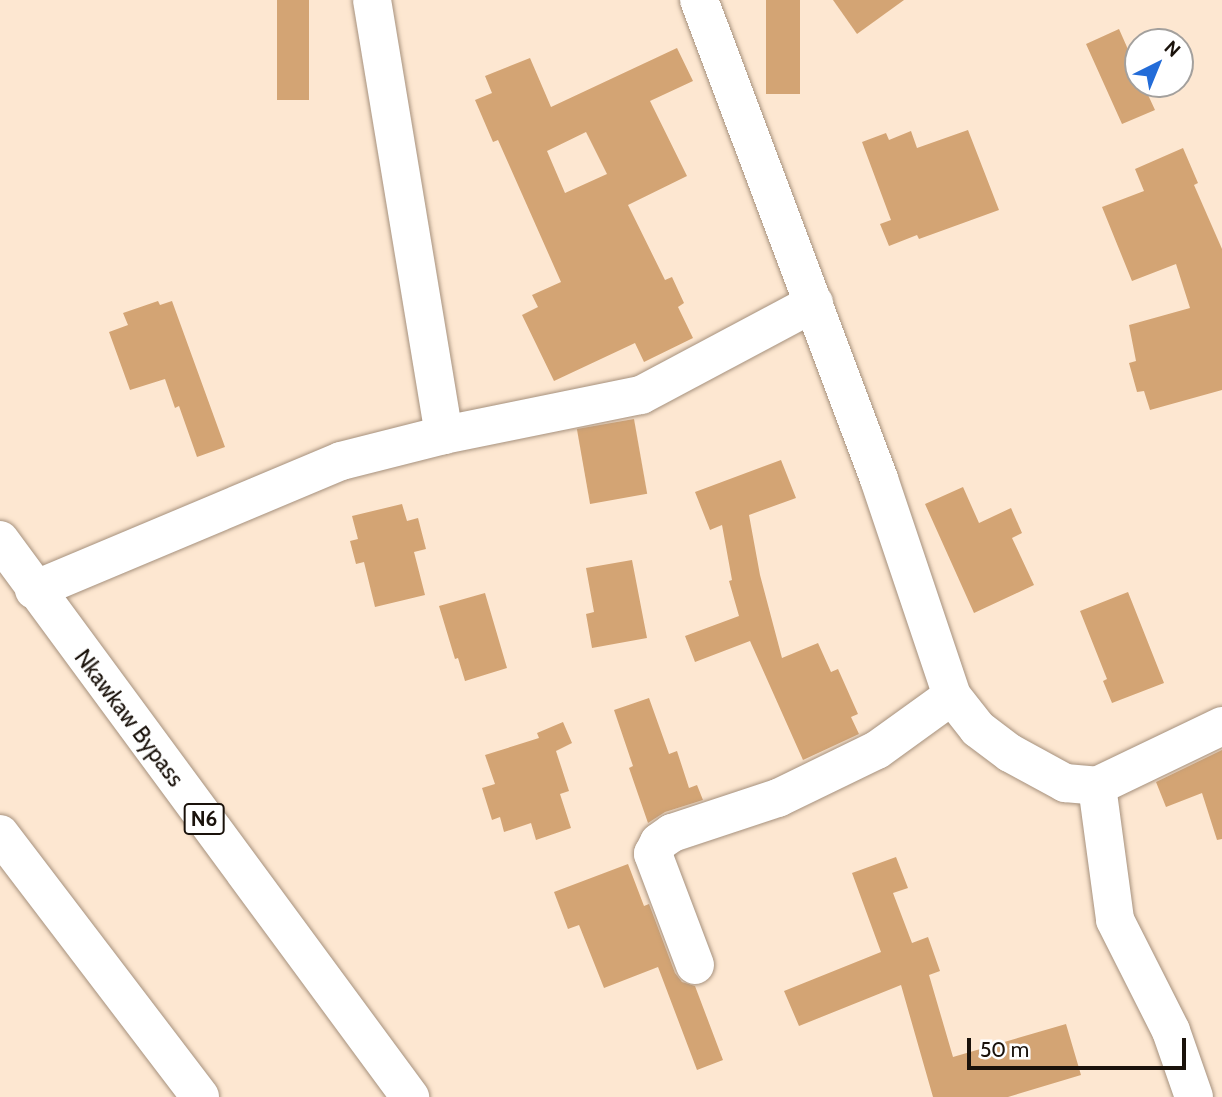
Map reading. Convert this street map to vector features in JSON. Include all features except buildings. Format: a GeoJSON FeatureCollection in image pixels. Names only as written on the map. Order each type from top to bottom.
{"type":"FeatureCollection","features":[{"type":"Feature","properties":{"kind":"main road"},"geometry":{"type":"LineString","coordinates":[[372,0],[443,436]]}},
{"type":"Feature","properties":{"kind":"main road"},"geometry":{"type":"LineString","coordinates":[[699,0],[879,480],[951,696],[978,729],[1010,753],[1065,783],[1097,786],[1222,726]]}},
{"type":"Feature","properties":{"kind":"main road"},"geometry":{"type":"LineString","coordinates":[[34,590],[341,461],[443,436],[642,395],[814,303]]}},
{"type":"Feature","properties":{"kind":"main road","name":"Nkawkaw Bypass"},"geometry":{"type":"LineString","coordinates":[[0,540],[34,590],[410,1097]]}},
{"type":"Feature","properties":{"kind":"main road"},"geometry":{"type":"LineString","coordinates":[[695,965],[653,854],[659,842],[672,834],[778,798],[877,750],[951,696]]}},
{"type":"Feature","properties":{"kind":"main road"},"geometry":{"type":"LineString","coordinates":[[1097,786],[1115,920],[1171,1031],[1194,1097]]}},
{"type":"Feature","properties":{"kind":"main road"},"geometry":{"type":"LineString","coordinates":[[0,834],[200,1097]]}}]}
